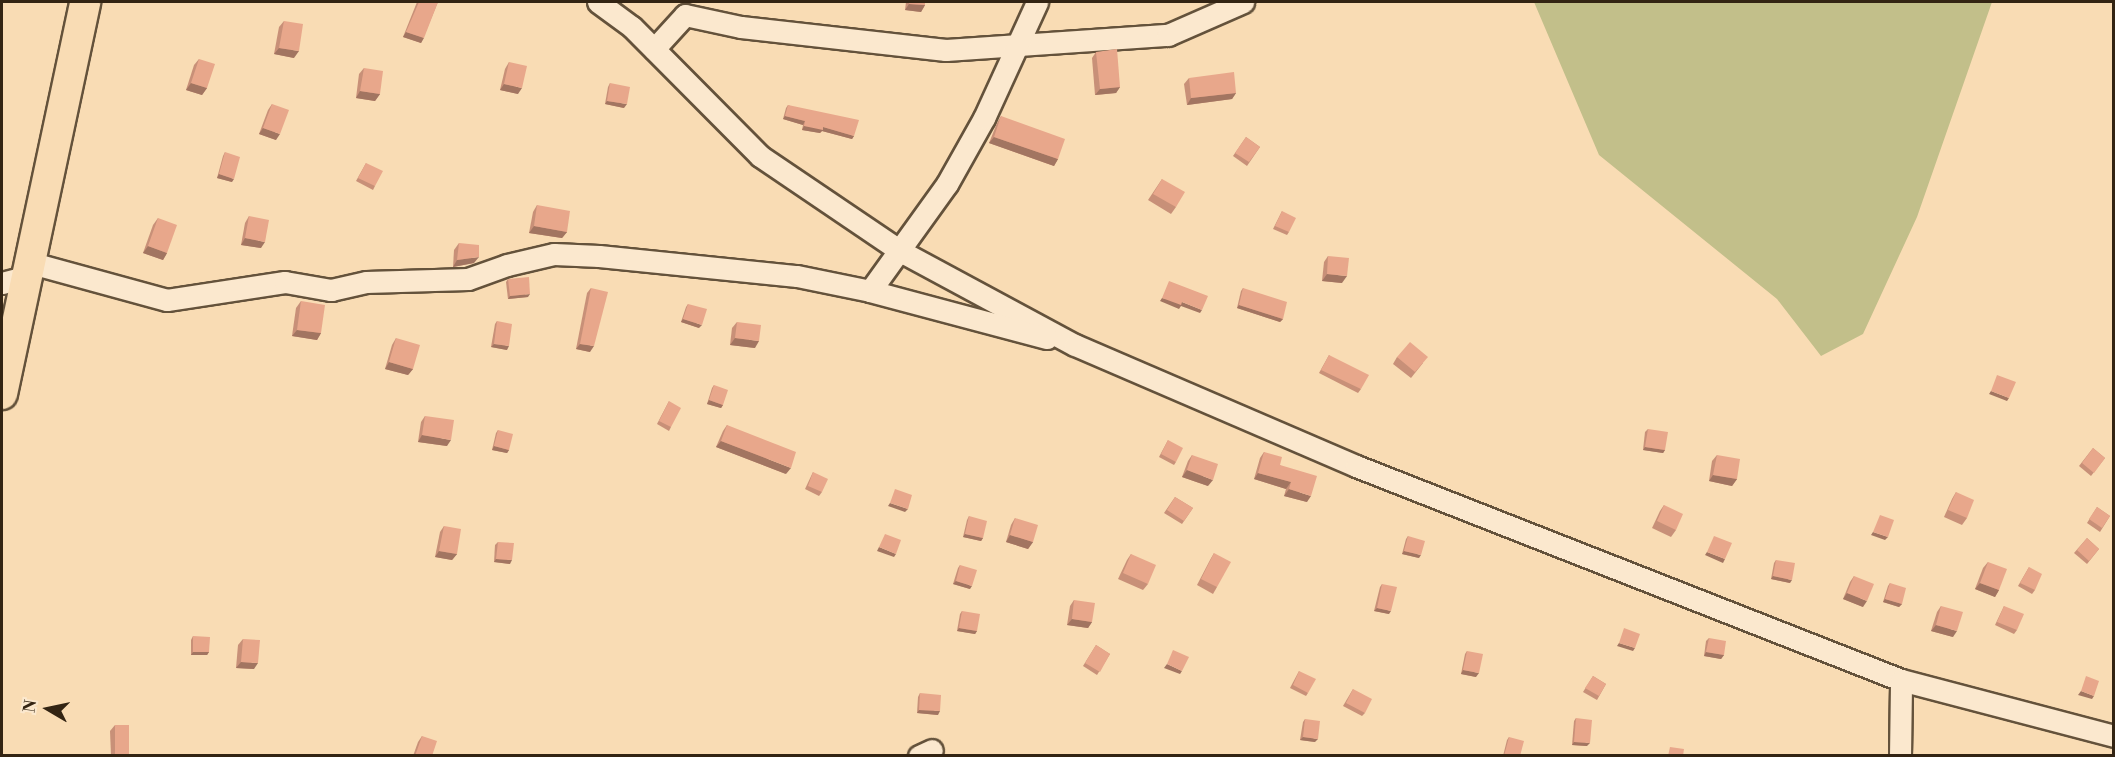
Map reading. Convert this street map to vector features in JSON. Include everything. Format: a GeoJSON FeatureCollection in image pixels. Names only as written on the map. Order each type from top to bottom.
{"type":"FeatureCollection","features":[{"type":"Feature","properties":{"kind":"highway"},"geometry":{"type":"LineString","coordinates":[[2,394],[18,274],[85,2]]}},
{"type":"Feature","properties":{"kind":"street"},"geometry":{"type":"LineString","coordinates":[[598,2],[654,49],[760,156],[902,252],[1075,345],[1356,466],[1901,680],[2114,736]]}},
{"type":"Feature","properties":{"kind":"street"},"geometry":{"type":"LineString","coordinates":[[870,291],[902,252],[984,118],[1037,2]]}},
{"type":"Feature","properties":{"kind":"street"},"geometry":{"type":"LineString","coordinates":[[654,49],[685,15],[741,27],[896,47],[946,51],[1168,35],[1243,2]]}},
{"type":"Feature","properties":{"kind":"street"},"geometry":{"type":"LineString","coordinates":[[18,274],[166,300],[285,282],[331,290],[366,282],[468,279],[507,264],[554,254],[724,267],[870,291],[1075,345]]}},
{"type":"Feature","properties":{"kind":"street"},"geometry":{"type":"LineString","coordinates":[[1900,756],[1901,680]]}},
{"type":"Feature","properties":{"kind":"shaded area"},"geometry":{"type":"Polygon","coordinates":[[[1534,2],[1992,2],[1917,217],[1863,334],[1821,356],[1777,299],[1599,155],[1534,2]]]}},
{"type":"Feature","properties":{"kind":"building"},"geometry":{"type":"Polygon","coordinates":[[[419,2],[438,2],[424,38],[406,32],[419,2]]]}},
{"type":"Feature","properties":{"kind":"building"},"geometry":{"type":"Polygon","coordinates":[[[910,2],[925,2],[925,5],[909,4],[910,2]]]}},
{"type":"Feature","properties":{"kind":"building"},"geometry":{"type":"Polygon","coordinates":[[[284,21],[303,24],[299,51],[279,48],[284,21]]]}},
{"type":"Feature","properties":{"kind":"building"},"geometry":{"type":"Polygon","coordinates":[[[1117,49],[1120,87],[1100,89],[1096,52],[1117,49]]]}},
{"type":"Feature","properties":{"kind":"building"},"geometry":{"type":"Polygon","coordinates":[[[199,59],[215,64],[207,88],[191,83],[199,59]]]}},
{"type":"Feature","properties":{"kind":"building"},"geometry":{"type":"Polygon","coordinates":[[[509,62],[527,66],[522,88],[504,84],[509,62]]]}},
{"type":"Feature","properties":{"kind":"building"},"geometry":{"type":"Polygon","coordinates":[[[364,68],[383,71],[380,94],[360,91],[364,68]]]}},
{"type":"Feature","properties":{"kind":"building"},"geometry":{"type":"Polygon","coordinates":[[[1234,72],[1236,93],[1191,98],[1189,78],[1234,72]]]}},
{"type":"Feature","properties":{"kind":"building"},"geometry":{"type":"Polygon","coordinates":[[[610,83],[630,87],[627,104],[607,101],[610,83]]]}},
{"type":"Feature","properties":{"kind":"building"},"geometry":{"type":"Polygon","coordinates":[[[272,104],[289,110],[280,134],[263,128],[272,104]]]}},
{"type":"Feature","properties":{"kind":"building"},"geometry":{"type":"Polygon","coordinates":[[[788,105],[859,120],[854,136],[823,127],[823,130],[804,126],[805,121],[785,116],[788,105]]]}},
{"type":"Feature","properties":{"kind":"building"},"geometry":{"type":"Polygon","coordinates":[[[1001,116],[1065,139],[1058,159],[994,137],[1001,116]]]}},
{"type":"Feature","properties":{"kind":"building"},"geometry":{"type":"Polygon","coordinates":[[[1246,137],[1260,147],[1249,162],[1235,153],[1246,137]]]}},
{"type":"Feature","properties":{"kind":"building"},"geometry":{"type":"Polygon","coordinates":[[[225,152],[240,157],[234,179],[219,174],[225,152]]]}},
{"type":"Feature","properties":{"kind":"building"},"geometry":{"type":"Polygon","coordinates":[[[366,163],[383,171],[375,186],[358,178],[366,163]]]}},
{"type":"Feature","properties":{"kind":"building"},"geometry":{"type":"Polygon","coordinates":[[[1162,179],[1185,192],[1176,207],[1153,194],[1162,179]]]}},
{"type":"Feature","properties":{"kind":"building"},"geometry":{"type":"Polygon","coordinates":[[[537,205],[570,211],[567,232],[534,226],[537,205]]]}},
{"type":"Feature","properties":{"kind":"building"},"geometry":{"type":"Polygon","coordinates":[[[1282,211],[1296,218],[1289,232],[1275,226],[1282,211]]]}},
{"type":"Feature","properties":{"kind":"building"},"geometry":{"type":"Polygon","coordinates":[[[249,216],[269,220],[265,242],[245,238],[249,216]]]}},
{"type":"Feature","properties":{"kind":"building"},"geometry":{"type":"Polygon","coordinates":[[[158,218],[177,225],[167,253],[148,246],[158,218]]]}},
{"type":"Feature","properties":{"kind":"building"},"geometry":{"type":"Polygon","coordinates":[[[459,243],[479,245],[479,257],[457,260],[459,243]]]}},
{"type":"Feature","properties":{"kind":"building"},"geometry":{"type":"Polygon","coordinates":[[[1328,256],[1349,258],[1347,276],[1327,274],[1328,256]]]}},
{"type":"Feature","properties":{"kind":"building"},"geometry":{"type":"Polygon","coordinates":[[[529,277],[530,294],[510,296],[508,279],[529,277]]]}},
{"type":"Feature","properties":{"kind":"building"},"geometry":{"type":"Polygon","coordinates":[[[1169,281],[1208,296],[1202,310],[1182,302],[1181,305],[1162,298],[1169,281]]]}},
{"type":"Feature","properties":{"kind":"building"},"geometry":{"type":"Polygon","coordinates":[[[591,288],[608,292],[594,346],[580,344],[591,288]]]}},
{"type":"Feature","properties":{"kind":"building"},"geometry":{"type":"Polygon","coordinates":[[[1243,288],[1287,302],[1283,319],[1239,305],[1243,288]]]}},
{"type":"Feature","properties":{"kind":"building"},"geometry":{"type":"Polygon","coordinates":[[[301,301],[325,305],[321,333],[297,330],[301,301]]]}},
{"type":"Feature","properties":{"kind":"building"},"geometry":{"type":"Polygon","coordinates":[[[688,304],[707,309],[702,325],[683,319],[688,304]]]}},
{"type":"Feature","properties":{"kind":"building"},"geometry":{"type":"Polygon","coordinates":[[[497,321],[512,324],[509,346],[494,344],[497,321]]]}},
{"type":"Feature","properties":{"kind":"building"},"geometry":{"type":"Polygon","coordinates":[[[737,322],[761,325],[759,341],[735,338],[737,322]]]}},
{"type":"Feature","properties":{"kind":"building"},"geometry":{"type":"Polygon","coordinates":[[[396,338],[420,345],[413,369],[389,362],[396,338]]]}},
{"type":"Feature","properties":{"kind":"building"},"geometry":{"type":"Polygon","coordinates":[[[1410,342],[1428,357],[1415,372],[1397,357],[1410,342]]]}},
{"type":"Feature","properties":{"kind":"building"},"geometry":{"type":"Polygon","coordinates":[[[1329,355],[1369,375],[1361,389],[1321,370],[1329,355]]]}},
{"type":"Feature","properties":{"kind":"building"},"geometry":{"type":"Polygon","coordinates":[[[1997,375],[2016,382],[2009,398],[1991,391],[1997,375]]]}},
{"type":"Feature","properties":{"kind":"building"},"geometry":{"type":"Polygon","coordinates":[[[714,385],[728,390],[723,405],[709,400],[714,385]]]}},
{"type":"Feature","properties":{"kind":"building"},"geometry":{"type":"Polygon","coordinates":[[[669,401],[681,408],[671,427],[659,421],[669,401]]]}},
{"type":"Feature","properties":{"kind":"building"},"geometry":{"type":"Polygon","coordinates":[[[425,416],[454,420],[451,440],[422,435],[425,416]]]}},
{"type":"Feature","properties":{"kind":"building"},"geometry":{"type":"Polygon","coordinates":[[[727,425],[796,452],[791,468],[721,441],[727,425]]]}},
{"type":"Feature","properties":{"kind":"building"},"geometry":{"type":"Polygon","coordinates":[[[1648,429],[1668,432],[1665,450],[1645,447],[1648,429]]]}},
{"type":"Feature","properties":{"kind":"building"},"geometry":{"type":"Polygon","coordinates":[[[498,430],[513,434],[509,450],[494,446],[498,430]]]}},
{"type":"Feature","properties":{"kind":"building"},"geometry":{"type":"Polygon","coordinates":[[[1168,440],[1183,448],[1176,462],[1161,454],[1168,440]]]}},
{"type":"Feature","properties":{"kind":"building"},"geometry":{"type":"Polygon","coordinates":[[[2093,448],[2105,458],[2094,473],[2082,463],[2093,448]]]}},
{"type":"Feature","properties":{"kind":"building"},"geometry":{"type":"Polygon","coordinates":[[[1264,452],[1282,457],[1280,465],[1317,476],[1311,496],[1289,489],[1291,482],[1258,473],[1264,452]]]}},
{"type":"Feature","properties":{"kind":"building"},"geometry":{"type":"Polygon","coordinates":[[[1192,455],[1218,464],[1213,480],[1187,470],[1192,455]]]}},
{"type":"Feature","properties":{"kind":"building"},"geometry":{"type":"Polygon","coordinates":[[[1717,455],[1740,459],[1737,479],[1713,475],[1717,455]]]}},
{"type":"Feature","properties":{"kind":"building"},"geometry":{"type":"Polygon","coordinates":[[[813,472],[828,479],[822,492],[808,486],[813,472]]]}},
{"type":"Feature","properties":{"kind":"building"},"geometry":{"type":"Polygon","coordinates":[[[895,489],[912,495],[908,509],[890,503],[895,489]]]}},
{"type":"Feature","properties":{"kind":"building"},"geometry":{"type":"Polygon","coordinates":[[[1956,492],[1974,500],[1967,518],[1948,510],[1956,492]]]}},
{"type":"Feature","properties":{"kind":"building"},"geometry":{"type":"Polygon","coordinates":[[[1175,497],[1193,508],[1184,521],[1167,510],[1175,497]]]}},
{"type":"Feature","properties":{"kind":"building"},"geometry":{"type":"Polygon","coordinates":[[[1664,505],[1683,514],[1676,530],[1657,521],[1664,505]]]}},
{"type":"Feature","properties":{"kind":"building"},"geometry":{"type":"Polygon","coordinates":[[[2097,507],[2110,516],[2102,528],[2089,519],[2097,507]]]}},
{"type":"Feature","properties":{"kind":"building"},"geometry":{"type":"Polygon","coordinates":[[[1880,515],[1894,520],[1888,537],[1873,532],[1880,515]]]}},
{"type":"Feature","properties":{"kind":"building"},"geometry":{"type":"Polygon","coordinates":[[[969,516],[987,521],[983,538],[965,534],[969,516]]]}},
{"type":"Feature","properties":{"kind":"building"},"geometry":{"type":"Polygon","coordinates":[[[1015,518],[1038,525],[1033,542],[1010,535],[1015,518]]]}},
{"type":"Feature","properties":{"kind":"building"},"geometry":{"type":"Polygon","coordinates":[[[444,526],[461,529],[457,554],[439,551],[444,526]]]}},
{"type":"Feature","properties":{"kind":"building"},"geometry":{"type":"Polygon","coordinates":[[[885,534],[901,540],[896,554],[879,547],[885,534]]]}},
{"type":"Feature","properties":{"kind":"building"},"geometry":{"type":"Polygon","coordinates":[[[1408,536],[1425,541],[1421,555],[1404,551],[1408,536]]]}},
{"type":"Feature","properties":{"kind":"building"},"geometry":{"type":"Polygon","coordinates":[[[1714,536],[1732,543],[1725,559],[1707,552],[1714,536]]]}},
{"type":"Feature","properties":{"kind":"building"},"geometry":{"type":"Polygon","coordinates":[[[2087,538],[2099,549],[2089,561],[2077,550],[2087,538]]]}},
{"type":"Feature","properties":{"kind":"building"},"geometry":{"type":"Polygon","coordinates":[[[498,542],[514,543],[512,560],[496,559],[498,542]]]}},
{"type":"Feature","properties":{"kind":"building"},"geometry":{"type":"Polygon","coordinates":[[[1214,553],[1231,562],[1217,587],[1201,579],[1214,553]]]}},
{"type":"Feature","properties":{"kind":"building"},"geometry":{"type":"Polygon","coordinates":[[[1131,554],[1156,565],[1148,584],[1123,573],[1131,554]]]}},
{"type":"Feature","properties":{"kind":"building"},"geometry":{"type":"Polygon","coordinates":[[[1776,560],[1795,563],[1792,580],[1773,576],[1776,560]]]}},
{"type":"Feature","properties":{"kind":"building"},"geometry":{"type":"Polygon","coordinates":[[[1988,562],[2007,569],[1999,590],[1980,583],[1988,562]]]}},
{"type":"Feature","properties":{"kind":"building"},"geometry":{"type":"Polygon","coordinates":[[[960,565],[977,570],[972,586],[956,581],[960,565]]]}},
{"type":"Feature","properties":{"kind":"building"},"geometry":{"type":"Polygon","coordinates":[[[2029,567],[2042,574],[2035,590],[2020,583],[2029,567]]]}},
{"type":"Feature","properties":{"kind":"building"},"geometry":{"type":"Polygon","coordinates":[[[1854,576],[1874,584],[1867,601],[1847,593],[1854,576]]]}},
{"type":"Feature","properties":{"kind":"building"},"geometry":{"type":"Polygon","coordinates":[[[1890,583],[1906,588],[1902,604],[1885,599],[1890,583]]]}},
{"type":"Feature","properties":{"kind":"building"},"geometry":{"type":"Polygon","coordinates":[[[1382,584],[1397,587],[1391,611],[1377,608],[1382,584]]]}},
{"type":"Feature","properties":{"kind":"building"},"geometry":{"type":"Polygon","coordinates":[[[1074,600],[1095,603],[1092,622],[1072,619],[1074,600]]]}},
{"type":"Feature","properties":{"kind":"building"},"geometry":{"type":"Polygon","coordinates":[[[1941,606],[1963,612],[1957,631],[1936,625],[1941,606]]]}},
{"type":"Feature","properties":{"kind":"building"},"geometry":{"type":"Polygon","coordinates":[[[2004,606],[2024,614],[2017,630],[1997,622],[2004,606]]]}},
{"type":"Feature","properties":{"kind":"building"},"geometry":{"type":"Polygon","coordinates":[[[962,611],[980,614],[977,631],[959,628],[962,611]]]}},
{"type":"Feature","properties":{"kind":"building"},"geometry":{"type":"Polygon","coordinates":[[[1624,628],[1640,634],[1635,648],[1619,643],[1624,628]]]}},
{"type":"Feature","properties":{"kind":"building"},"geometry":{"type":"Polygon","coordinates":[[[193,636],[210,637],[209,652],[193,652],[193,636]]]}},
{"type":"Feature","properties":{"kind":"building"},"geometry":{"type":"Polygon","coordinates":[[[1709,638],[1726,641],[1724,655],[1706,652],[1709,638]]]}},
{"type":"Feature","properties":{"kind":"building"},"geometry":{"type":"Polygon","coordinates":[[[243,639],[260,640],[258,663],[241,662],[243,639]]]}},
{"type":"Feature","properties":{"kind":"building"},"geometry":{"type":"Polygon","coordinates":[[[1096,645],[1110,654],[1100,672],[1085,663],[1096,645]]]}},
{"type":"Feature","properties":{"kind":"building"},"geometry":{"type":"Polygon","coordinates":[[[1173,650],[1189,657],[1182,671],[1167,664],[1173,650]]]}},
{"type":"Feature","properties":{"kind":"building"},"geometry":{"type":"Polygon","coordinates":[[[1467,651],[1483,654],[1479,673],[1463,670],[1467,651]]]}},
{"type":"Feature","properties":{"kind":"building"},"geometry":{"type":"Polygon","coordinates":[[[1299,671],[1316,679],[1308,693],[1293,685],[1299,671]]]}},
{"type":"Feature","properties":{"kind":"building"},"geometry":{"type":"Polygon","coordinates":[[[1593,676],[1606,684],[1599,696],[1585,688],[1593,676]]]}},
{"type":"Feature","properties":{"kind":"building"},"geometry":{"type":"Polygon","coordinates":[[[2086,676],[2099,681],[2094,696],[2081,691],[2086,676]]]}},
{"type":"Feature","properties":{"kind":"building"},"geometry":{"type":"Polygon","coordinates":[[[1353,689],[1372,699],[1365,713],[1346,703],[1353,689]]]}},
{"type":"Feature","properties":{"kind":"building"},"geometry":{"type":"Polygon","coordinates":[[[920,693],[941,695],[940,711],[919,710],[920,693]]]}},
{"type":"Feature","properties":{"kind":"building"},"geometry":{"type":"Polygon","coordinates":[[[1576,718],[1592,720],[1590,743],[1574,742],[1576,718]]]}},
{"type":"Feature","properties":{"kind":"building"},"geometry":{"type":"Polygon","coordinates":[[[1305,719],[1320,721],[1318,739],[1303,737],[1305,719]]]}},
{"type":"Feature","properties":{"kind":"building"},"geometry":{"type":"Polygon","coordinates":[[[115,725],[129,725],[129,755],[115,755],[115,725]]]}},
{"type":"Feature","properties":{"kind":"building"},"geometry":{"type":"Polygon","coordinates":[[[422,736],[437,741],[432,756],[415,756],[422,736]]]}},
{"type":"Feature","properties":{"kind":"building"},"geometry":{"type":"Polygon","coordinates":[[[1509,737],[1524,741],[1520,756],[1504,756],[1509,737]]]}},
{"type":"Feature","properties":{"kind":"building"},"geometry":{"type":"Polygon","coordinates":[[[1670,747],[1684,749],[1683,756],[1668,756],[1670,747]]]}}]}
